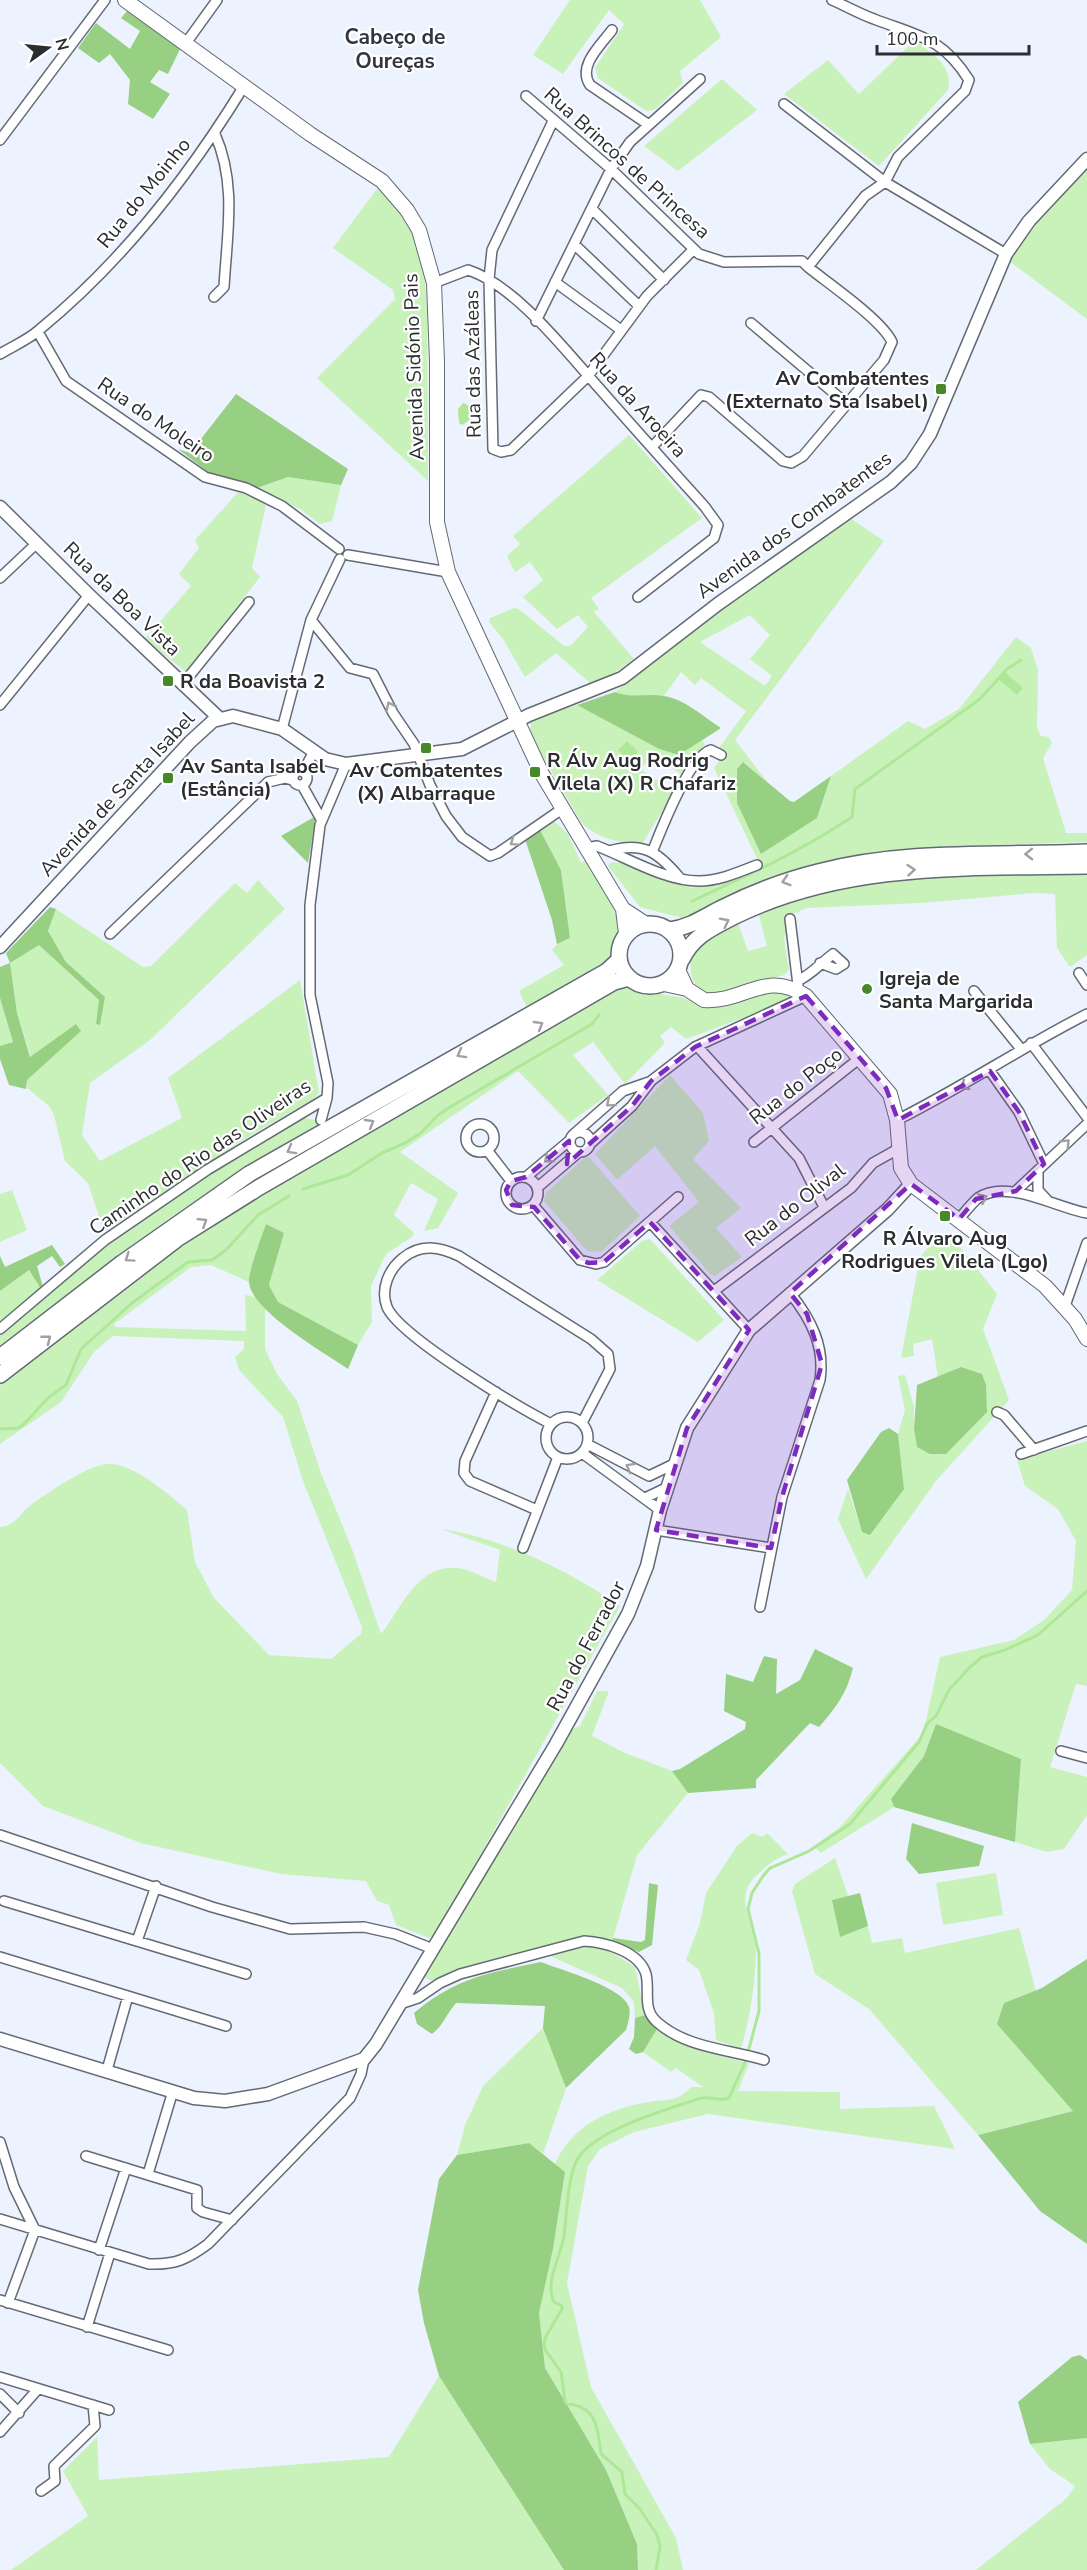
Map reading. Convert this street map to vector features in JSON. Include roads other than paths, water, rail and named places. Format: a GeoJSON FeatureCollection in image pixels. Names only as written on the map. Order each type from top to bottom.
{"type":"FeatureCollection","features":[{"type":"Feature","properties":{"kind":"main road","name":"Avenida Sidónio Pais"},"geometry":{"type":"LineString","coordinates":[[125,0],[391,190],[407,210],[418,230],[434,284],[437,362],[437,522],[448,572],[516,721],[562,809],[623,909]]}},
{"type":"Feature","properties":{"kind":"main road"},"geometry":{"type":"LineString","coordinates":[[670,930],[691,925],[770,887],[858,862],[925,855],[1087,852]]}},
{"type":"Feature","properties":{"kind":"main road"},"geometry":{"type":"LineString","coordinates":[[664,984],[680,964],[696,937],[736,916],[779,898],[840,881],[917,869],[1087,866]]}},
{"type":"Feature","properties":{"kind":"main road"},"geometry":{"type":"LineString","coordinates":[[623,909],[646,924]]}},
{"type":"Feature","properties":{"kind":"main road"},"geometry":{"type":"LineString","coordinates":[[623,909],[627,934]]}},
{"type":"Feature","properties":{"kind":"main road"},"geometry":{"type":"LineString","coordinates":[[687,988],[664,984],[645,986],[628,978],[619,960],[622,942],[627,934],[646,924],[655,924],[670,930],[677,939],[680,964],[687,988],[699,999],[708,1000],[766,985],[781,984],[800,989],[890,1094],[897,1120],[901,1168],[910,1184],[1046,1286],[1065,1306],[1087,1340]]}},
{"type":"Feature","properties":{"kind":"main road"},"geometry":{"type":"LineString","coordinates":[[0,1358],[122,1263],[249,1174],[607,971],[619,960]]}},
{"type":"Feature","properties":{"kind":"main road"},"geometry":{"type":"LineString","coordinates":[[0,1375],[177,1239],[268,1182],[603,988],[628,978]]}},
{"type":"Feature","properties":{"kind":"street"},"geometry":{"type":"LineString","coordinates":[[0,140],[105,0]]}},
{"type":"Feature","properties":{"kind":"street"},"geometry":{"type":"LineString","coordinates":[[186,43],[217,0]]}},
{"type":"Feature","properties":{"kind":"street"},"geometry":{"type":"LineString","coordinates":[[652,447],[701,395],[709,397],[783,461],[791,463],[803,456],[884,360],[892,342],[888,334],[876,323],[808,267],[865,196],[885,182],[898,157],[965,91],[969,80],[956,59],[927,38],[874,20],[832,0]]}},
{"type":"Feature","properties":{"kind":"street"},"geometry":{"type":"LineString","coordinates":[[612,30],[585,67],[586,80],[590,85],[649,124]]}},
{"type":"Feature","properties":{"kind":"street"},"geometry":{"type":"LineString","coordinates":[[536,321],[611,170],[630,142],[700,79]]}},
{"type":"Feature","properties":{"kind":"street","name":"Rua do Moinho"},"geometry":{"type":"LineString","coordinates":[[0,354],[38,332],[128,246],[215,134],[244,86]]}},
{"type":"Feature","properties":{"kind":"street","name":"Rua Brincos de Princesa"},"geometry":{"type":"LineString","coordinates":[[526,96],[611,170],[693,250],[724,262],[802,261],[808,267]]}},
{"type":"Feature","properties":{"kind":"street"},"geometry":{"type":"LineString","coordinates":[[784,104],[885,182],[1006,254]]}},
{"type":"Feature","properties":{"kind":"street","name":"Rua das Azáleas"},"geometry":{"type":"LineString","coordinates":[[553,121],[492,250],[489,279],[493,449],[501,452],[511,450],[588,376]]}},
{"type":"Feature","properties":{"kind":"street"},"geometry":{"type":"LineString","coordinates":[[214,297],[224,287],[230,182],[223,152],[215,134]]}},
{"type":"Feature","properties":{"kind":"street","name":"Avenida dos Combatentes"},"geometry":{"type":"LineString","coordinates":[[516,721],[622,678],[718,604],[891,482],[911,463],[930,434],[1006,254],[1029,221],[1087,159]]}},
{"type":"Feature","properties":{"kind":"street"},"geometry":{"type":"LineString","coordinates":[[592,208],[664,280]]}},
{"type":"Feature","properties":{"kind":"street"},"geometry":{"type":"LineString","coordinates":[[574,244],[639,306]]}},
{"type":"Feature","properties":{"kind":"street"},"geometry":{"type":"LineString","coordinates":[[588,376],[639,306],[693,250]]}},
{"type":"Feature","properties":{"kind":"street","name":"Rua da Aroeira"},"geometry":{"type":"LineString","coordinates":[[434,284],[468,270],[489,279],[508,293],[588,376],[718,525],[714,538],[638,597]]}},
{"type":"Feature","properties":{"kind":"street"},"geometry":{"type":"LineString","coordinates":[[555,282],[621,330]]}},
{"type":"Feature","properties":{"kind":"street"},"geometry":{"type":"LineString","coordinates":[[751,323],[847,404]]}},
{"type":"Feature","properties":{"kind":"street","name":"Rua do Moleiro"},"geometry":{"type":"LineString","coordinates":[[38,332],[66,381],[205,477],[246,488],[282,506],[342,554]]}},
{"type":"Feature","properties":{"kind":"street","name":"Rua da Boa Vista"},"geometry":{"type":"LineString","coordinates":[[0,507],[182,685],[219,718]]}},
{"type":"Feature","properties":{"kind":"street"},"geometry":{"type":"LineString","coordinates":[[0,578],[37,543]]}},
{"type":"Feature","properties":{"kind":"street"},"geometry":{"type":"LineString","coordinates":[[282,729],[311,620],[342,554],[448,572]]}},
{"type":"Feature","properties":{"kind":"street"},"geometry":{"type":"LineString","coordinates":[[0,705],[89,595]]}},
{"type":"Feature","properties":{"kind":"street"},"geometry":{"type":"LineString","coordinates":[[182,685],[249,602]]}},
{"type":"Feature","properties":{"kind":"street"},"geometry":{"type":"LineString","coordinates":[[311,620],[350,668],[373,674],[420,757],[430,785],[446,816],[462,837],[489,856],[498,853],[562,809]]}},
{"type":"Feature","properties":{"kind":"street","name":"Avenida de Santa Isabel"},"geometry":{"type":"LineString","coordinates":[[0,947],[190,742],[219,718],[241,716],[282,729],[325,759],[346,764],[420,757],[462,749],[516,721]]}},
{"type":"Feature","properties":{"kind":"street"},"geometry":{"type":"LineString","coordinates":[[653,850],[677,792],[703,753],[711,750],[721,754]]}},
{"type":"Feature","properties":{"kind":"street"},"geometry":{"type":"LineString","coordinates":[[303,772],[314,751]]}},
{"type":"Feature","properties":{"kind":"street","name":"Caminho do Rio das Oliveiras"},"geometry":{"type":"LineString","coordinates":[[0,1329],[105,1240],[207,1170],[327,1098],[328,1083],[310,995],[310,905],[321,819],[346,764]]}},
{"type":"Feature","properties":{"kind":"street"},"geometry":{"type":"LineString","coordinates":[[292,780],[294,773],[303,772]]}},
{"type":"Feature","properties":{"kind":"street"},"geometry":{"type":"LineString","coordinates":[[302,785],[307,778],[303,772]]}},
{"type":"Feature","properties":{"kind":"street"},"geometry":{"type":"LineString","coordinates":[[110,934],[268,782],[277,778],[292,780],[295,784],[302,785]]}},
{"type":"Feature","properties":{"kind":"street"},"geometry":{"type":"LineString","coordinates":[[302,785],[321,819]]}},
{"type":"Feature","properties":{"kind":"street"},"geometry":{"type":"LineString","coordinates":[[586,848],[597,846],[679,878],[712,880],[757,866]]}},
{"type":"Feature","properties":{"kind":"street"},"geometry":{"type":"LineString","coordinates":[[609,851],[629,846],[653,850],[679,878]]}},
{"type":"Feature","properties":{"kind":"street"},"geometry":{"type":"LineString","coordinates":[[790,919],[800,989]]}},
{"type":"Feature","properties":{"kind":"street"},"geometry":{"type":"LineString","coordinates":[[537,1187],[579,1152],[587,1149],[634,1102],[651,1081],[697,1046],[800,989],[806,977],[820,963]]}},
{"type":"Feature","properties":{"kind":"street"},"geometry":{"type":"LineString","coordinates":[[1079,973],[1087,985]]}},
{"type":"Feature","properties":{"kind":"street"},"geometry":{"type":"LineString","coordinates":[[974,991],[1021,1049]]}},
{"type":"Feature","properties":{"kind":"street"},"geometry":{"type":"LineString","coordinates":[[897,1120],[990,1071],[1031,1043],[1087,1014]]}},
{"type":"Feature","properties":{"kind":"street"},"geometry":{"type":"LineString","coordinates":[[1031,1043],[1087,1117]]}},
{"type":"Feature","properties":{"kind":"street"},"geometry":{"type":"LineString","coordinates":[[697,1046],[799,1158],[824,1207]]}},
{"type":"Feature","properties":{"kind":"street","name":"Rua do Poço"},"geometry":{"type":"LineString","coordinates":[[754,1142],[860,1058]]}},
{"type":"Feature","properties":{"kind":"street"},"geometry":{"type":"LineString","coordinates":[[990,1071],[1019,1112],[1041,1168],[1038,1190],[1052,1204]]}},
{"type":"Feature","properties":{"kind":"street"},"geometry":{"type":"LineString","coordinates":[[526,1177],[537,1187],[538,1197],[533,1205],[522,1209],[512,1205],[506,1190],[511,1181],[526,1177],[626,1090],[651,1081]]}},
{"type":"Feature","properties":{"kind":"street"},"geometry":{"type":"LineString","coordinates":[[626,1090],[634,1095],[634,1102]]}},
{"type":"Feature","properties":{"kind":"street"},"geometry":{"type":"LineString","coordinates":[[321,1120],[327,1098]]}},
{"type":"Feature","properties":{"kind":"street"},"geometry":{"type":"LineString","coordinates":[[1016,1191],[1087,1124]]}},
{"type":"Feature","properties":{"kind":"street"},"geometry":{"type":"LineString","coordinates":[[572,1137],[580,1132],[586,1134],[590,1144]]}},
{"type":"Feature","properties":{"kind":"street"},"geometry":{"type":"LineString","coordinates":[[572,1137],[572,1149],[579,1152]]}},
{"type":"Feature","properties":{"kind":"street","name":"Rua do Olival"},"geometry":{"type":"LineString","coordinates":[[714,1291],[851,1188],[873,1163],[898,1149]]}},
{"type":"Feature","properties":{"kind":"street"},"geometry":{"type":"LineString","coordinates":[[487,1150],[511,1181]]}},
{"type":"Feature","properties":{"kind":"street","name":"Rua do Ferrador"},"geometry":{"type":"LineString","coordinates":[[364,2059],[376,2044],[556,1744],[628,1614],[647,1566],[666,1488],[687,1428],[749,1330],[888,1209],[910,1184]]}},
{"type":"Feature","properties":{"kind":"street"},"geometry":{"type":"LineString","coordinates":[[959,1219],[976,1199],[986,1194],[1016,1191],[1087,1214]]}},
{"type":"Feature","properties":{"kind":"street"},"geometry":{"type":"LineString","coordinates":[[533,1205],[580,1260],[589,1263],[604,1262],[678,1197]]}},
{"type":"Feature","properties":{"kind":"street"},"geometry":{"type":"LineString","coordinates":[[650,1222],[749,1330]]}},
{"type":"Feature","properties":{"kind":"street"},"geometry":{"type":"LineString","coordinates":[[1065,1306],[1087,1243]]}},
{"type":"Feature","properties":{"kind":"street"},"geometry":{"type":"LineString","coordinates":[[551,1424],[496,1392],[406,1332],[387,1307],[384,1291],[390,1273],[414,1250],[429,1247],[459,1256],[591,1340],[608,1354],[610,1369],[582,1423]]}},
{"type":"Feature","properties":{"kind":"street"},"geometry":{"type":"LineString","coordinates":[[760,1607],[782,1497],[820,1380],[822,1364],[819,1344],[807,1314],[790,1293]]}},
{"type":"Feature","properties":{"kind":"street"},"geometry":{"type":"LineString","coordinates":[[496,1392],[465,1461],[464,1473],[470,1481],[537,1510]]}},
{"type":"Feature","properties":{"kind":"street"},"geometry":{"type":"LineString","coordinates":[[997,1412],[1004,1416],[1034,1450]]}},
{"type":"Feature","properties":{"kind":"street"},"geometry":{"type":"LineString","coordinates":[[562,1417],[576,1419],[582,1423],[588,1432],[587,1444],[582,1453],[570,1459],[558,1457],[546,1443],[551,1424],[562,1417]]}},
{"type":"Feature","properties":{"kind":"street"},"geometry":{"type":"LineString","coordinates":[[1021,1454],[1087,1431]]}},
{"type":"Feature","properties":{"kind":"street"},"geometry":{"type":"LineString","coordinates":[[587,1444],[649,1476],[666,1488],[645,1498]]}},
{"type":"Feature","properties":{"kind":"street"},"geometry":{"type":"LineString","coordinates":[[582,1453],[660,1510]]}},
{"type":"Feature","properties":{"kind":"street"},"geometry":{"type":"LineString","coordinates":[[523,1548],[558,1457]]}},
{"type":"Feature","properties":{"kind":"street"},"geometry":{"type":"LineString","coordinates":[[649,1476],[674,1464]]}},
{"type":"Feature","properties":{"kind":"street"},"geometry":{"type":"LineString","coordinates":[[656,1530],[771,1548]]}},
{"type":"Feature","properties":{"kind":"street"},"geometry":{"type":"LineString","coordinates":[[1061,1751],[1087,1758]]}},
{"type":"Feature","properties":{"kind":"street"},"geometry":{"type":"LineString","coordinates":[[0,1835],[156,1886],[212,1907],[290,1929],[364,1927],[395,1934],[433,1949]]}},
{"type":"Feature","properties":{"kind":"street"},"geometry":{"type":"LineString","coordinates":[[137,1941],[156,1886]]}},
{"type":"Feature","properties":{"kind":"street"},"geometry":{"type":"LineString","coordinates":[[4,1901],[246,1974]]}},
{"type":"Feature","properties":{"kind":"street"},"geometry":{"type":"LineString","coordinates":[[400,2004],[418,1998],[440,1983],[460,1974],[524,1959],[584,1941],[598,1942],[630,1956],[641,1964],[645,1972],[649,2013],[661,2025],[696,2044],[761,2059]]}},
{"type":"Feature","properties":{"kind":"street"},"geometry":{"type":"LineString","coordinates":[[0,1957],[226,2026]]}},
{"type":"Feature","properties":{"kind":"street"},"geometry":{"type":"LineString","coordinates":[[107,2070],[128,1996]]}},
{"type":"Feature","properties":{"kind":"street"},"geometry":{"type":"LineString","coordinates":[[0,2039],[210,2100],[253,2098],[290,2087],[364,2059]]}},
{"type":"Feature","properties":{"kind":"street"},"geometry":{"type":"LineString","coordinates":[[0,2219],[149,2264],[168,2265],[186,2260],[208,2244],[350,2098],[361,2074],[364,2059]]}},
{"type":"Feature","properties":{"kind":"street"},"geometry":{"type":"LineString","coordinates":[[148,2174],[173,2091]]}},
{"type":"Feature","properties":{"kind":"street"},"geometry":{"type":"LineString","coordinates":[[0,2142],[14,2187],[35,2230],[4,2302],[168,2350]]}},
{"type":"Feature","properties":{"kind":"street"},"geometry":{"type":"LineString","coordinates":[[86,2156],[197,2190],[197,2208],[203,2212],[232,2220]]}},
{"type":"Feature","properties":{"kind":"street"},"geometry":{"type":"LineString","coordinates":[[99,2250],[126,2168]]}},
{"type":"Feature","properties":{"kind":"street"},"geometry":{"type":"LineString","coordinates":[[87,2327],[110,2253]]}},
{"type":"Feature","properties":{"kind":"street"},"geometry":{"type":"LineString","coordinates":[[0,2377],[109,2410]]}},
{"type":"Feature","properties":{"kind":"street"},"geometry":{"type":"LineString","coordinates":[[0,2432],[38,2389]]}},
{"type":"Feature","properties":{"kind":"street"},"geometry":{"type":"LineString","coordinates":[[0,2394],[19,2413]]}},
{"type":"Feature","properties":{"kind":"street"},"geometry":{"type":"LineString","coordinates":[[41,2492],[55,2481],[54,2466],[95,2426],[93,2405]]}},
{"type":"Feature","properties":{"kind":"waterway"},"geometry":{"type":"LineString","coordinates":[[692,901],[793,852],[852,817],[855,789],[980,699],[1007,669],[1021,660]]}},
{"type":"Feature","properties":{"kind":"waterway"},"geometry":{"type":"LineString","coordinates":[[303,1189],[348,1175],[382,1153],[405,1143],[421,1133],[437,1116],[450,1107],[592,1024],[599,1015]]}},
{"type":"Feature","properties":{"kind":"waterway"},"geometry":{"type":"LineString","coordinates":[[0,1429],[18,1428],[49,1397],[66,1385],[81,1349],[132,1303],[188,1262],[212,1260],[227,1249],[258,1215],[289,1196]]}},
{"type":"Feature","properties":{"kind":"waterway"},"geometry":{"type":"LineString","coordinates":[[656,2570],[660,2546],[657,2535],[640,2509],[625,2494],[622,2472],[601,2454],[597,2428],[590,2414],[585,2409],[567,2404],[565,2401],[561,2372],[544,2345],[545,2338],[562,2309],[562,2306],[554,2302],[551,2286],[564,2236],[569,2190],[575,2164],[583,2152],[595,2141],[629,2123],[698,2099],[729,2098],[746,2060],[759,2011],[759,1954],[748,1909],[752,1893],[763,1876],[770,1868],[809,1851],[850,1824],[919,1742],[927,1724],[936,1716],[949,1690],[970,1667],[982,1657],[1005,1650],[1038,1635],[1087,1591]]}},
{"type":"Feature","properties":{"kind":"place","name":"Av Combatentes (Externato Sta Isabel)"},"geometry":{"type":"Point","coordinates":[941,389]}},
{"type":"Feature","properties":{"kind":"place","name":"R da Boavista 2"},"geometry":{"type":"Point","coordinates":[168,681]}},
{"type":"Feature","properties":{"kind":"place","name":"Av Combatentes (X) Albarraque"},"geometry":{"type":"Point","coordinates":[426,748]}},
{"type":"Feature","properties":{"kind":"place","name":"R Álv Aug Rodrig Vilela (X) R Chafariz"},"geometry":{"type":"Point","coordinates":[535,772]}},
{"type":"Feature","properties":{"kind":"place","name":"Av Santa Isabel (Estância)"},"geometry":{"type":"Point","coordinates":[168,778]}},
{"type":"Feature","properties":{"kind":"place","name":"Igreja de Santa Margarida"},"geometry":{"type":"Point","coordinates":[867,989]}},
{"type":"Feature","properties":{"kind":"place","name":"R Álvaro Aug Rodrigues Vilela (Lgo)"},"geometry":{"type":"Point","coordinates":[945,1216]}},
{"type":"Feature","properties":{"kind":"district","name":"Cabeço de Oureças"},"geometry":{"type":"Point","coordinates":[395,49]}}]}
